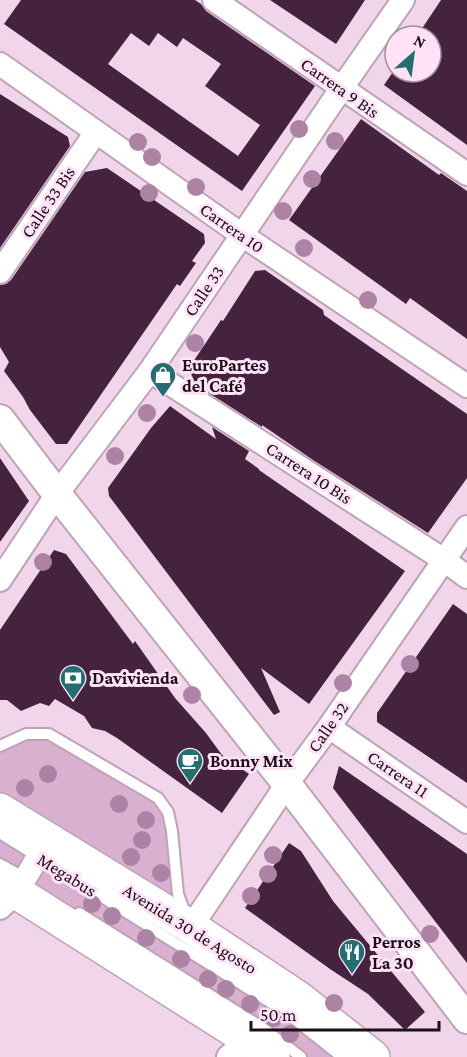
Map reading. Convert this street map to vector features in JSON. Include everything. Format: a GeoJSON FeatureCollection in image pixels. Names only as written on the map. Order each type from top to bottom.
{"type":"FeatureCollection","features":[{"type":"Feature","properties":{"kind":"main road","name":"Avenida 30 de Agosto"},"geometry":{"type":"LineString","coordinates":[[0,810],[43,848],[191,927],[297,998],[373,1057]]}},
{"type":"Feature","properties":{"kind":"main road"},"geometry":{"type":"LineString","coordinates":[[16,889],[250,1051]]}},
{"type":"Feature","properties":{"kind":"street","name":"Carrera 9 Bis"},"geometry":{"type":"LineString","coordinates":[[214,0],[467,174]]}},
{"type":"Feature","properties":{"kind":"street","name":"Calle 33"},"geometry":{"type":"LineString","coordinates":[[0,580],[57,494],[150,371],[403,0]]}},
{"type":"Feature","properties":{"kind":"street","name":"Carrera 10"},"geometry":{"type":"LineString","coordinates":[[0,64],[242,235],[467,386]]}},
{"type":"Feature","properties":{"kind":"street","name":"Calle 33 Bis"},"geometry":{"type":"LineString","coordinates":[[0,272],[96,132]]}},
{"type":"Feature","properties":{"kind":"street","name":"Carrera 10 Bis"},"geometry":{"type":"LineString","coordinates":[[150,371],[467,577]]}},
{"type":"Feature","properties":{"kind":"street"},"geometry":{"type":"LineString","coordinates":[[0,419],[287,784],[467,1019]]}},
{"type":"Feature","properties":{"kind":"street","name":"Calle 32"},"geometry":{"type":"LineString","coordinates":[[191,927],[287,784],[467,527]]}},
{"type":"Feature","properties":{"kind":"street","name":"Carrera 11"},"geometry":{"type":"LineString","coordinates":[[329,727],[467,822]]}},
{"type":"Feature","properties":{"kind":"street"},"geometry":{"type":"LineString","coordinates":[[16,889],[43,848]]}},
{"type":"Feature","properties":{"kind":"lane"},"geometry":{"type":"LineString","coordinates":[[0,746],[26,734],[49,734],[158,798],[168,812],[178,894],[191,927]]}},
{"type":"Feature","properties":{"kind":"lane","name":"Megabus"},"geometry":{"type":"LineString","coordinates":[[0,833],[43,848],[284,1011],[342,1057]]}},
{"type":"Feature","properties":{"kind":"lane","name":"Megabus"},"geometry":{"type":"LineString","coordinates":[[0,864],[16,889]]}},
{"type":"Feature","properties":{"kind":"lane","name":"Megabus"},"geometry":{"type":"LineString","coordinates":[[65,904],[262,1028],[301,1057]]}},
{"type":"Feature","properties":{"kind":"shaded area"},"geometry":{"type":"Polygon","coordinates":[[[26,734],[49,734],[158,798],[168,812],[178,894],[191,927],[0,810],[0,746],[26,734]]]}},
{"type":"Feature","properties":{"kind":"shaded area"},"geometry":{"type":"Polygon","coordinates":[[[0,833],[284,1011],[342,1057],[301,1057],[0,864],[0,833]]]}},
{"type":"Feature","properties":{"kind":"building"},"geometry":{"type":"Polygon","coordinates":[[[21,0],[195,0],[206,11],[315,86],[242,191],[4,24],[21,0]],[[131,33],[108,64],[238,156],[260,125],[205,86],[221,64],[183,38],[177,47],[158,33],[149,46],[131,33]]]}},
{"type":"Feature","properties":{"kind":"building"},"geometry":{"type":"Polygon","coordinates":[[[270,0],[365,0],[336,44],[270,0]]]}},
{"type":"Feature","properties":{"kind":"building"},"geometry":{"type":"Polygon","coordinates":[[[441,0],[467,0],[467,145],[384,85],[443,84],[443,24],[425,24],[441,0]]]}},
{"type":"Feature","properties":{"kind":"building"},"geometry":{"type":"Polygon","coordinates":[[[0,94],[68,137],[70,146],[0,248],[0,94]]]}},
{"type":"Feature","properties":{"kind":"building"},"geometry":{"type":"Polygon","coordinates":[[[361,119],[439,175],[441,173],[467,191],[467,339],[410,298],[406,304],[289,220],[361,119]]]}},
{"type":"Feature","properties":{"kind":"building"},"geometry":{"type":"Polygon","coordinates":[[[107,168],[204,234],[205,243],[192,261],[196,263],[180,286],[177,284],[67,444],[56,444],[4,371],[9,362],[0,347],[0,285],[11,280],[85,172],[107,168]]]}},
{"type":"Feature","properties":{"kind":"building"},"geometry":{"type":"Polygon","coordinates":[[[265,270],[323,310],[324,315],[467,414],[467,478],[428,533],[195,384],[189,368],[255,271],[265,270]]]}},
{"type":"Feature","properties":{"kind":"building"},"geometry":{"type":"Polygon","coordinates":[[[170,406],[216,439],[212,427],[249,451],[245,459],[259,470],[405,571],[309,704],[261,668],[280,712],[274,715],[109,496],[108,488],[151,428],[170,406]]]}},
{"type":"Feature","properties":{"kind":"building"},"geometry":{"type":"Polygon","coordinates":[[[0,458],[29,501],[0,542],[0,458]]]}},
{"type":"Feature","properties":{"kind":"building"},"geometry":{"type":"Polygon","coordinates":[[[54,550],[66,554],[133,644],[135,641],[175,698],[222,755],[249,774],[222,813],[117,738],[105,731],[92,728],[84,716],[55,699],[49,706],[40,703],[21,711],[7,700],[0,700],[0,630],[54,550]]]}},
{"type":"Feature","properties":{"kind":"building"},"geometry":{"type":"Polygon","coordinates":[[[453,604],[467,614],[467,783],[377,722],[377,713],[453,604]]]}},
{"type":"Feature","properties":{"kind":"building"},"geometry":{"type":"Polygon","coordinates":[[[339,766],[467,854],[467,963],[333,788],[339,766]]]}},
{"type":"Feature","properties":{"kind":"building"},"geometry":{"type":"Polygon","coordinates":[[[289,843],[301,851],[333,901],[425,1012],[405,1030],[368,994],[245,908],[289,843]]]}},
{"type":"Feature","properties":{"kind":"place","name":"EuroPartes del Café"},"geometry":{"type":"Point","coordinates":[163,398]}},
{"type":"Feature","properties":{"kind":"place","name":"Davivienda"},"geometry":{"type":"Point","coordinates":[73,701]}},
{"type":"Feature","properties":{"kind":"place","name":"Bonny Mix"},"geometry":{"type":"Point","coordinates":[190,784]}},
{"type":"Feature","properties":{"kind":"place","name":"Perros La 30"},"geometry":{"type":"Point","coordinates":[352,975]}}]}
